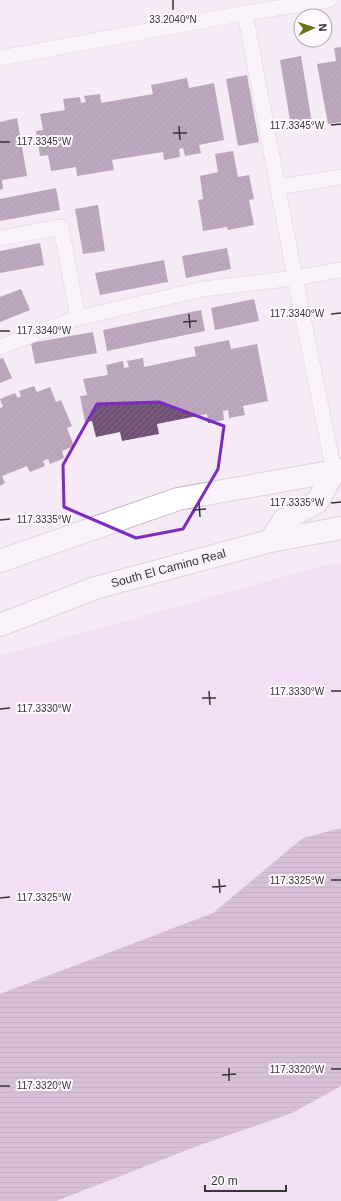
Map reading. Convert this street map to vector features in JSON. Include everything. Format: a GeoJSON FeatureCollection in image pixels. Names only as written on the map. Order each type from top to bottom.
{"type":"FeatureCollection","features":[{"type":"Feature","properties":{"kind":"main road"},"geometry":{"type":"LineString","coordinates":[[270,541],[284,520],[317,502],[337,471]]}},
{"type":"Feature","properties":{"kind":"main road"},"geometry":{"type":"LineString","coordinates":[[0,561],[178,499],[337,471]]}},
{"type":"Feature","properties":{"kind":"main road","name":"South El Camino Real"},"geometry":{"type":"LineString","coordinates":[[0,625],[95,588],[270,541],[341,528]]}},
{"type":"Feature","properties":{"kind":"lane"},"geometry":{"type":"LineString","coordinates":[[0,58],[245,13],[328,0]]}},
{"type":"Feature","properties":{"kind":"lane"},"geometry":{"type":"LineString","coordinates":[[245,13],[295,278],[337,471]]}},
{"type":"Feature","properties":{"kind":"lane"},"geometry":{"type":"LineString","coordinates":[[278,187],[341,177]]}},
{"type":"Feature","properties":{"kind":"lane"},"geometry":{"type":"LineString","coordinates":[[0,238],[61,227],[78,318]]}},
{"type":"Feature","properties":{"kind":"lane"},"geometry":{"type":"LineString","coordinates":[[0,346],[78,318],[203,289],[295,278],[341,270]]}},
{"type":"Feature","properties":{"kind":"highlighted area"},"geometry":{"type":"Polygon","coordinates":[[[159,402],[224,426],[218,469],[183,529],[136,538],[64,507],[63,465],[97,404],[159,402]]]}},
{"type":"Feature","properties":{"kind":"shaded area"},"geometry":{"type":"Polygon","coordinates":[[[341,563],[341,1201],[0,1201],[0,656],[329,564],[341,563]]]}},
{"type":"Feature","properties":{"kind":"shaded area"},"geometry":{"type":"Polygon","coordinates":[[[341,828],[341,1086],[292,1113],[200,1145],[56,1201],[0,1201],[0,994],[213,913],[303,838],[341,828]]]}},
{"type":"Feature","properties":{"kind":"building"},"geometry":{"type":"Polygon","coordinates":[[[341,47],[341,122],[328,124],[317,64],[336,61],[334,48],[341,47]]]}},
{"type":"Feature","properties":{"kind":"building"},"geometry":{"type":"Polygon","coordinates":[[[301,56],[312,123],[291,126],[280,60],[301,56]]]}},
{"type":"Feature","properties":{"kind":"building"},"geometry":{"type":"Polygon","coordinates":[[[247,75],[259,142],[238,146],[226,79],[247,75]]]}},
{"type":"Feature","properties":{"kind":"building"},"geometry":{"type":"Polygon","coordinates":[[[187,78],[189,88],[214,83],[224,140],[199,145],[201,153],[185,156],[183,148],[179,149],[180,157],[164,160],[163,152],[112,160],[114,170],[77,176],[76,167],[51,171],[48,155],[40,156],[36,131],[43,130],[40,114],[65,110],[63,99],[80,97],[81,103],[86,102],[84,96],[100,94],[101,103],[153,94],[151,85],[187,78]]]}},
{"type":"Feature","properties":{"kind":"building"},"geometry":{"type":"Polygon","coordinates":[[[17,118],[27,176],[2,180],[3,189],[0,190],[0,122],[17,118]]]}},
{"type":"Feature","properties":{"kind":"building"},"geometry":{"type":"Polygon","coordinates":[[[233,151],[238,177],[249,175],[254,199],[249,200],[254,225],[228,230],[227,227],[203,231],[198,200],[203,199],[200,176],[218,172],[215,154],[233,151]]]}},
{"type":"Feature","properties":{"kind":"building"},"geometry":{"type":"Polygon","coordinates":[[[56,188],[60,210],[0,221],[0,199],[56,188]]]}},
{"type":"Feature","properties":{"kind":"building"},"geometry":{"type":"Polygon","coordinates":[[[98,205],[105,251],[83,254],[75,209],[98,205]]]}},
{"type":"Feature","properties":{"kind":"building"},"geometry":{"type":"Polygon","coordinates":[[[40,243],[44,265],[0,273],[0,251],[40,243]]]}},
{"type":"Feature","properties":{"kind":"building"},"geometry":{"type":"Polygon","coordinates":[[[227,248],[231,269],[186,278],[182,256],[227,248]]]}},
{"type":"Feature","properties":{"kind":"building"},"geometry":{"type":"Polygon","coordinates":[[[164,260],[168,282],[100,295],[95,273],[164,260]]]}},
{"type":"Feature","properties":{"kind":"building"},"geometry":{"type":"Polygon","coordinates":[[[21,289],[30,310],[0,322],[0,297],[21,289]]]}},
{"type":"Feature","properties":{"kind":"building"},"geometry":{"type":"Polygon","coordinates":[[[254,299],[259,321],[215,330],[211,308],[254,299]]]}},
{"type":"Feature","properties":{"kind":"building"},"geometry":{"type":"Polygon","coordinates":[[[201,310],[205,331],[107,351],[103,330],[201,310]]]}},
{"type":"Feature","properties":{"kind":"building"},"geometry":{"type":"Polygon","coordinates":[[[93,332],[97,353],[35,364],[31,343],[93,332]]]}},
{"type":"Feature","properties":{"kind":"building"},"geometry":{"type":"Polygon","coordinates":[[[229,340],[231,349],[257,344],[268,401],[243,406],[245,415],[229,418],[228,410],[223,411],[224,420],[208,423],[207,414],[157,424],[159,434],[122,441],[120,432],[96,437],[92,421],[85,422],[80,396],[87,395],[83,379],[108,375],[106,365],[123,361],[124,368],[129,367],[127,361],[143,358],[144,367],[196,356],[194,347],[229,340]]]}},
{"type":"Feature","properties":{"kind":"building"},"geometry":{"type":"Polygon","coordinates":[[[3,358],[12,378],[0,383],[0,359],[3,358]]]}},
{"type":"Feature","properties":{"kind":"building"},"geometry":{"type":"Polygon","coordinates":[[[34,386],[37,392],[50,387],[56,402],[61,400],[72,426],[67,428],[74,446],[62,451],[64,458],[50,464],[48,459],[43,461],[45,466],[30,472],[27,466],[2,476],[5,483],[0,486],[0,408],[3,407],[0,399],[15,393],[18,398],[21,396],[19,391],[34,386]]]}}]}
